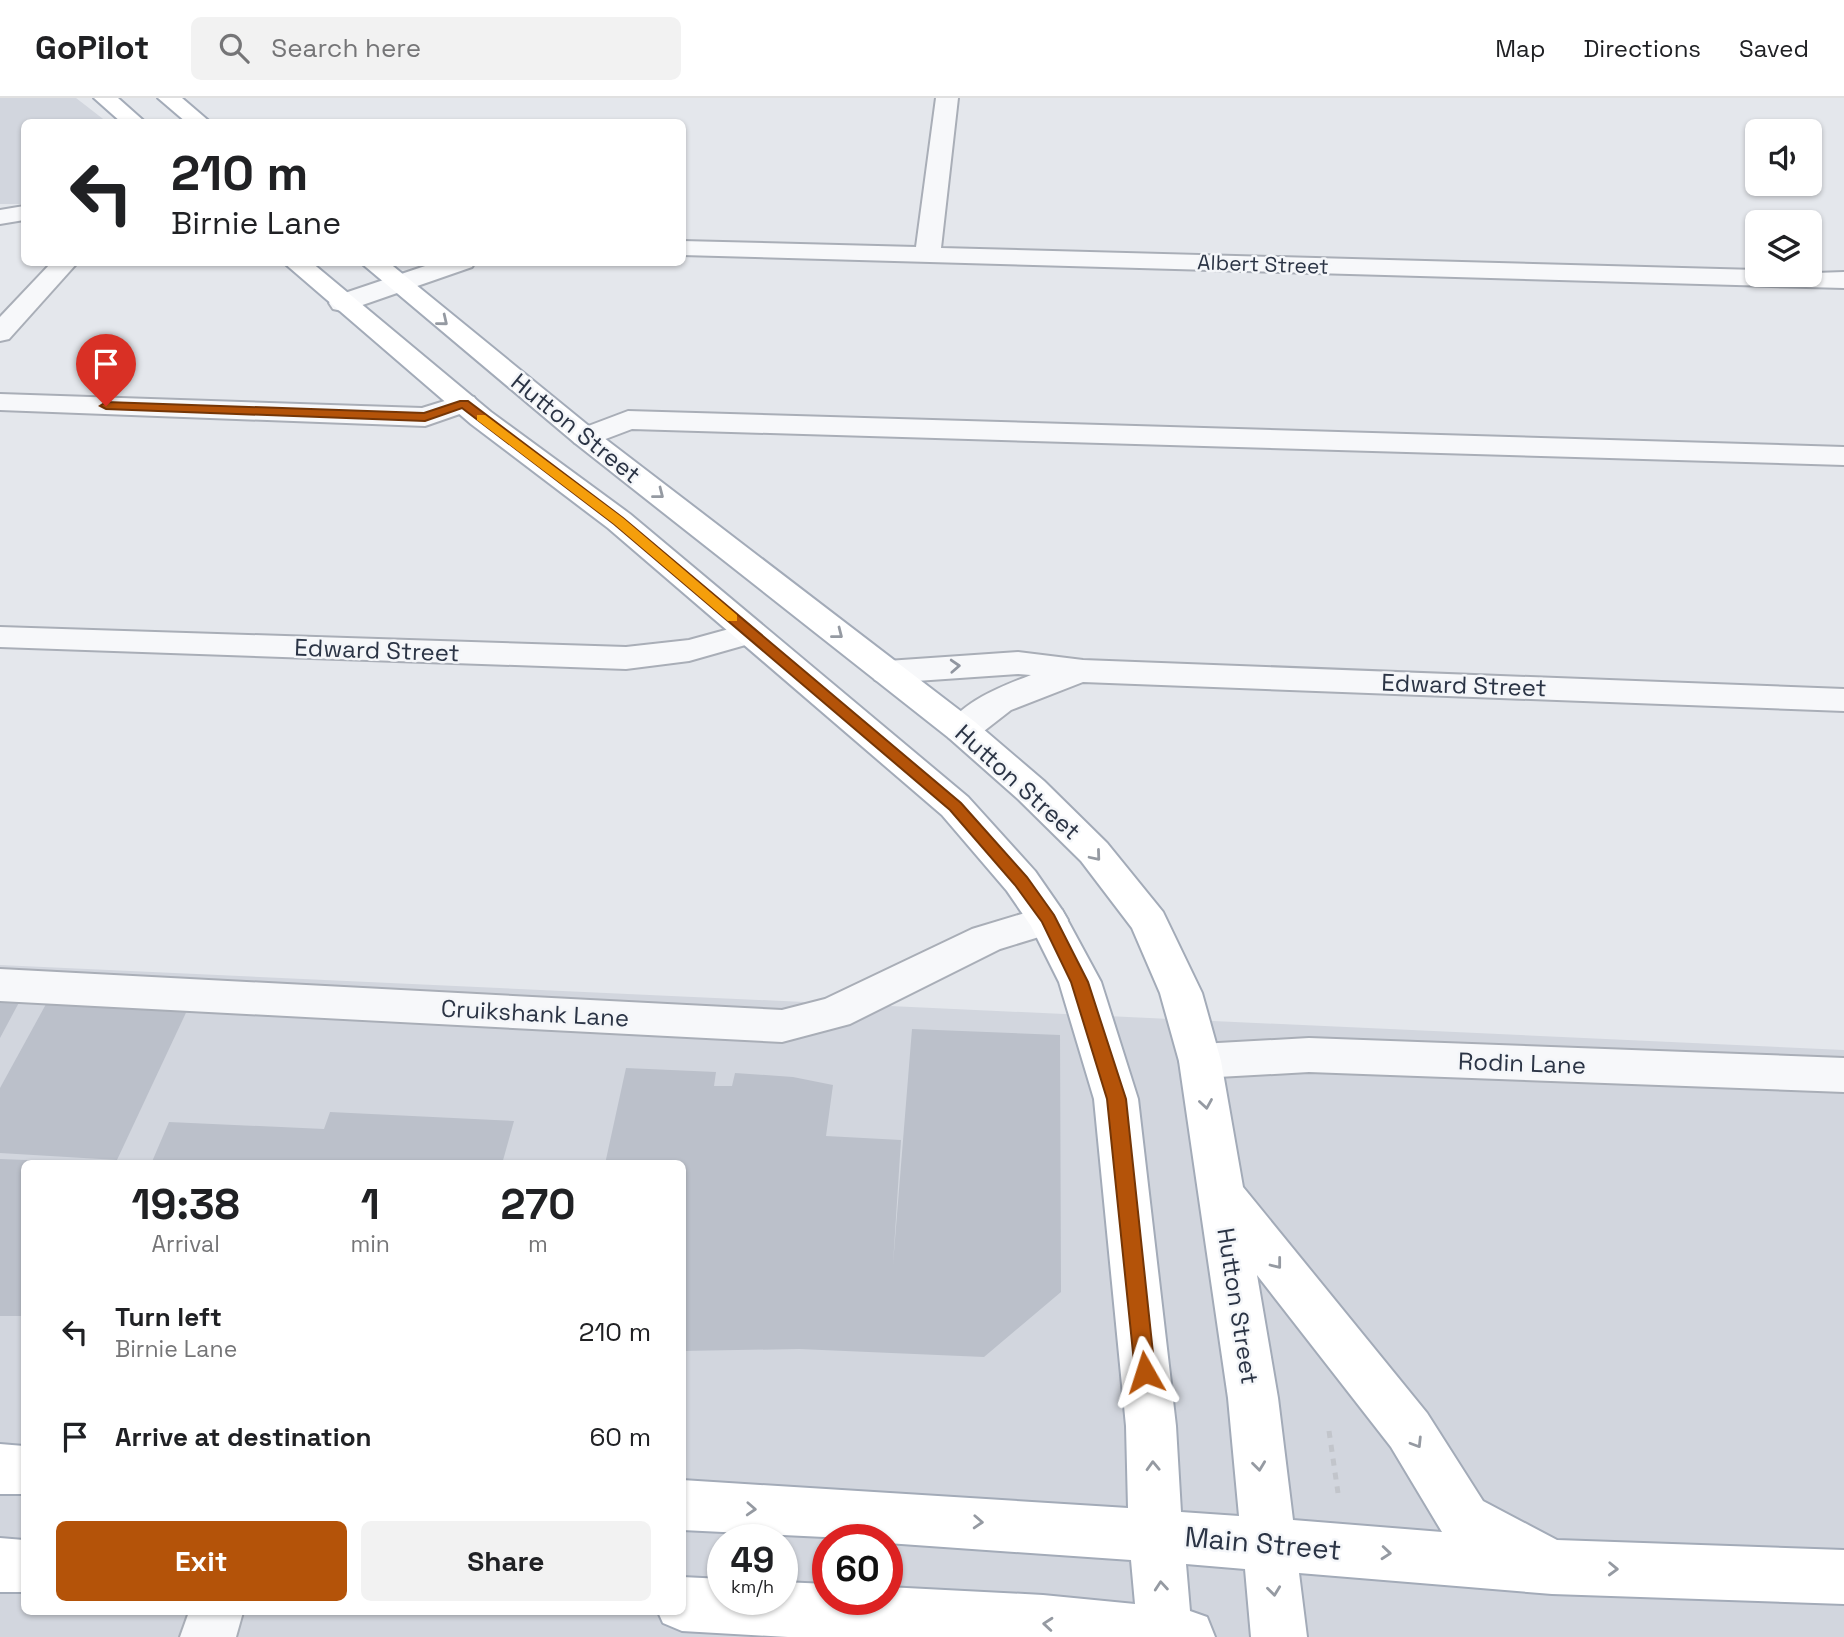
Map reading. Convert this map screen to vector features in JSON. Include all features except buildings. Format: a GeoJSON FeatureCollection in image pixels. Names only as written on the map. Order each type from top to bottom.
{"type":"FeatureCollection","features":[{"type":"Feature","properties":{"kind":"main road"},"geometry":{"type":"LineString","coordinates":[[105,98],[130,119]]}},
{"type":"Feature","properties":{"kind":"main road"},"geometry":{"type":"LineString","coordinates":[[169,98],[195,119]]}},
{"type":"Feature","properties":{"kind":"main road","name":"Hutton Street"},"geometry":{"type":"LineString","coordinates":[[300,266],[464,403],[619,521],[955,806],[1021,881],[1048,920],[1080,982],[1116,1099],[1151,1426],[1156,1534],[1173,1636]]}},
{"type":"Feature","properties":{"kind":"main road","name":"Hutton Street"},"geometry":{"type":"LineString","coordinates":[[383,269],[585,437],[962,730],[1031,789],[1094,852],[1149,922],[1181,993],[1199,1061],[1253,1398],[1279,1637]]}},
{"type":"Feature","properties":{"kind":"main road"},"geometry":{"type":"LineString","coordinates":[[1219,1191],[1409,1430],[1464,1519],[1552,1567]]}},
{"type":"Feature","properties":{"kind":"main road"},"geometry":{"type":"LineString","coordinates":[[0,1469],[21,1470]]}},
{"type":"Feature","properties":{"kind":"main road","name":"Main Street"},"geometry":{"type":"LineString","coordinates":[[686,1505],[1156,1534],[1552,1567],[1844,1577]]}},
{"type":"Feature","properties":{"kind":"main road"},"geometry":{"type":"LineString","coordinates":[[0,1565],[21,1566]]}},
{"type":"Feature","properties":{"kind":"main road"},"geometry":{"type":"LineString","coordinates":[[686,1604],[1043,1623],[1173,1636]]}},
{"type":"Feature","properties":{"kind":"street"},"geometry":{"type":"LineString","coordinates":[[928,254],[947,98]]}},
{"type":"Feature","properties":{"kind":"street"},"geometry":{"type":"LineString","coordinates":[[0,217],[21,214]]}},
{"type":"Feature","properties":{"kind":"street"},"geometry":{"type":"LineString","coordinates":[[0,233],[21,232]]}},
{"type":"Feature","properties":{"kind":"street","name":"Albert Street"},"geometry":{"type":"LineString","coordinates":[[686,248],[1844,280]]}},
{"type":"Feature","properties":{"kind":"street"},"geometry":{"type":"LineString","coordinates":[[26,302],[44,266]]}},
{"type":"Feature","properties":{"kind":"street"},"geometry":{"type":"LineString","coordinates":[[0,333],[62,266]]}},
{"type":"Feature","properties":{"kind":"street"},"geometry":{"type":"LineString","coordinates":[[321,285],[383,269],[417,266]]}},
{"type":"Feature","properties":{"kind":"street"},"geometry":{"type":"LineString","coordinates":[[342,303],[383,269]]}},
{"type":"Feature","properties":{"kind":"street"},"geometry":{"type":"LineString","coordinates":[[0,402],[425,417],[464,403]]}},
{"type":"Feature","properties":{"kind":"street"},"geometry":{"type":"LineString","coordinates":[[585,437],[628,420],[1844,456]]}},
{"type":"Feature","properties":{"kind":"street","name":"Edward Street"},"geometry":{"type":"LineString","coordinates":[[0,637],[626,658],[674,655],[723,644],[751,633]]}},
{"type":"Feature","properties":{"kind":"street","name":"Edward Street"},"geometry":{"type":"LineString","coordinates":[[887,672],[1018,663],[1083,671],[1844,700]]}},
{"type":"Feature","properties":{"kind":"street","name":"Edward Street"},"geometry":{"type":"LineString","coordinates":[[962,730],[979,716],[1030,687],[1083,671]]}},
{"type":"Feature","properties":{"kind":"street","name":"Cruikshank Lane"},"geometry":{"type":"LineString","coordinates":[[0,985],[782,1026],[835,1013],[986,939],[1048,920]]}},
{"type":"Feature","properties":{"kind":"street","name":"Rodin Lane"},"geometry":{"type":"LineString","coordinates":[[1199,1061],[1309,1055],[1844,1075]]}},
{"type":"Feature","properties":{"kind":"street"},"geometry":{"type":"LineString","coordinates":[[208,1637],[215,1615]]}},
{"type":"Feature","properties":{"kind":"path"},"geometry":{"type":"LineString","coordinates":[[1329,1431],[1338,1493]]}},
{"type":"Feature","properties":{"kind":"shaded area"},"geometry":{"type":"Polygon","coordinates":[[[0,98],[76,98],[103,119],[21,119],[21,204],[0,204],[0,98]]]}},
{"type":"Feature","properties":{"kind":"shaded area"},"geometry":{"type":"Polygon","coordinates":[[[0,965],[1844,1050],[1844,1637],[0,1637],[0,965]]]}},
{"type":"Feature","properties":{"kind":"slow traffic"},"geometry":{"type":"LineString","coordinates":[[481,418],[619,521],[733,618]]}},
{"type":"Feature","properties":{"kind":"route"},"geometry":{"type":"LineString","coordinates":[[106,406],[425,417],[464,403],[619,521],[955,806],[1021,881],[1048,920],[1080,982],[1116,1099],[1145,1372]]}}]}
